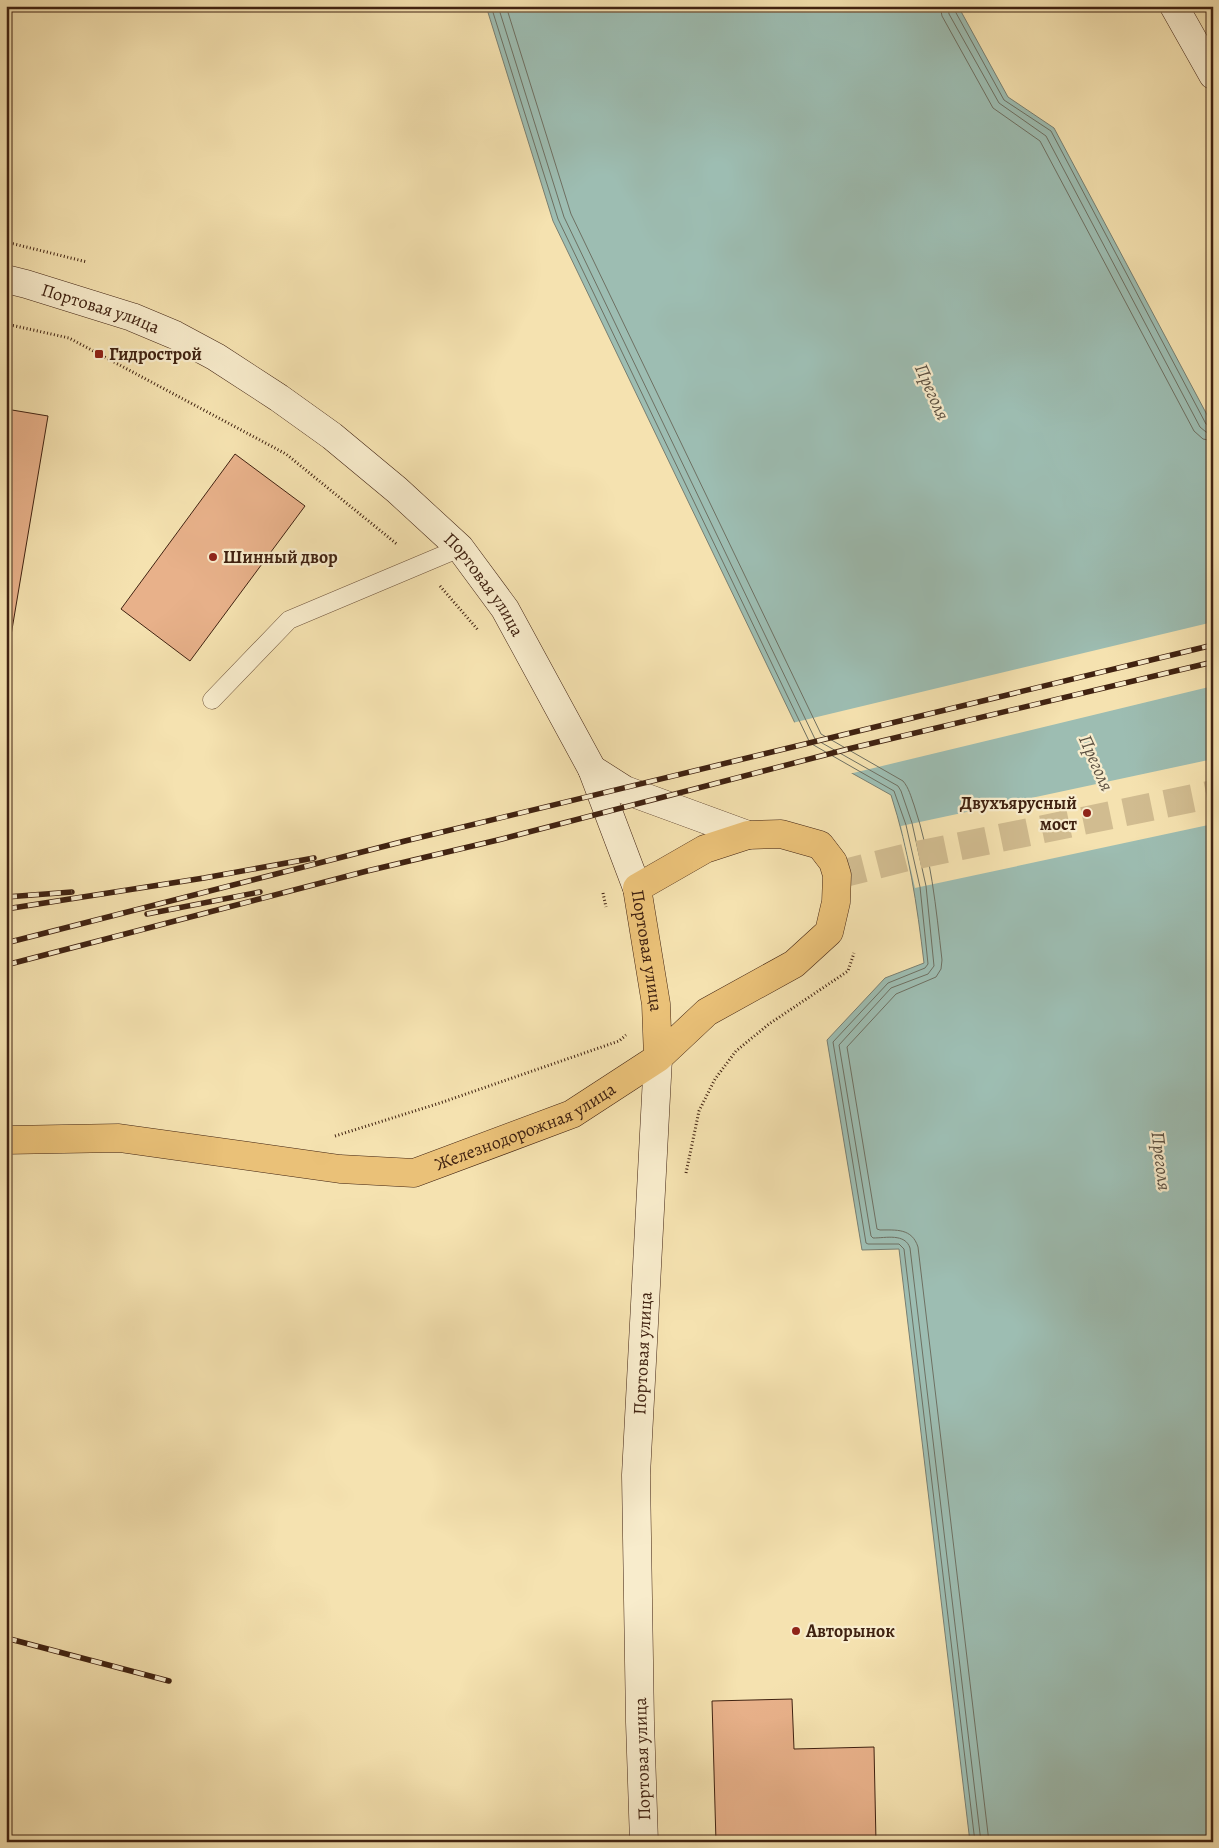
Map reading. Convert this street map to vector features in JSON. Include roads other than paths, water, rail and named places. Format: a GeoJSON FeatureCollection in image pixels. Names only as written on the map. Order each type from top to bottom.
{"type":"FeatureCollection","features":[{"type":"Feature","properties":{"kind":"main road"},"geometry":{"type":"LineString","coordinates":[[1174,6],[1213,75]]}},
{"type":"Feature","properties":{"kind":"main road","name":"Портовая улица"},"geometry":{"type":"LineString","coordinates":[[6,279],[132,317],[175,335],[216,357],[279,398],[332,436],[397,490],[460,548],[505,609],[592,769],[637,888],[656,1004],[658,1058],[636,1475],[644,1842]]}},
{"type":"Feature","properties":{"kind":"main road","name":"Железнодорожная улица"},"geometry":{"type":"LineString","coordinates":[[592,769],[625,790],[748,835]]}},
{"type":"Feature","properties":{"kind":"main road","name":"Железнодорожная улица"},"geometry":{"type":"LineString","coordinates":[[6,1140],[119,1138],[340,1169],[414,1173],[572,1114],[658,1058],[707,1012],[794,964],[830,932],[836,902],[837,875],[833,862],[820,845],[781,834],[748,835],[705,848],[637,888]]}},
{"type":"Feature","properties":{"kind":"lane"},"geometry":{"type":"LineString","coordinates":[[212,700],[289,620],[460,548]]}},
{"type":"Feature","properties":{"kind":"water","name":"Преголя"},"geometry":{"type":"Polygon","coordinates":[[[486,6],[958,6],[1008,97],[1054,128],[1213,426],[1213,1842],[970,1842],[899,1249],[862,1250],[827,1040],[885,978],[924,963],[908,857],[903,837],[891,795],[807,748],[553,221],[486,6]]]}},
{"type":"Feature","properties":{"kind":"tunnel"},"geometry":{"type":"LineString","coordinates":[[837,875],[908,857],[1213,794]]}},
{"type":"Feature","properties":{"kind":"railway"},"geometry":{"type":"LineString","coordinates":[[6,943],[405,841],[1213,645]]}},
{"type":"Feature","properties":{"kind":"railway"},"geometry":{"type":"LineString","coordinates":[[6,965],[848,749],[1213,662]]}},
{"type":"Feature","properties":{"kind":"railway"},"geometry":{"type":"LineString","coordinates":[[6,909],[204,878],[314,858]]}},
{"type":"Feature","properties":{"kind":"railway"},"geometry":{"type":"LineString","coordinates":[[6,897],[72,892]]}},
{"type":"Feature","properties":{"kind":"railway"},"geometry":{"type":"LineString","coordinates":[[147,914],[260,892]]}},
{"type":"Feature","properties":{"kind":"railway"},"geometry":{"type":"LineString","coordinates":[[6,1638],[169,1681]]}},
{"type":"Feature","properties":{"kind":"place","name":"Гидрострой"},"geometry":{"type":"Point","coordinates":[99,354]}},
{"type":"Feature","properties":{"kind":"place","name":"Шинный двор"},"geometry":{"type":"Point","coordinates":[213,557]}},
{"type":"Feature","properties":{"kind":"place","name":"Двухъярусный мост"},"geometry":{"type":"Point","coordinates":[1087,813]}},
{"type":"Feature","properties":{"kind":"place","name":"Авторынок"},"geometry":{"type":"Point","coordinates":[796,1631]}}]}
